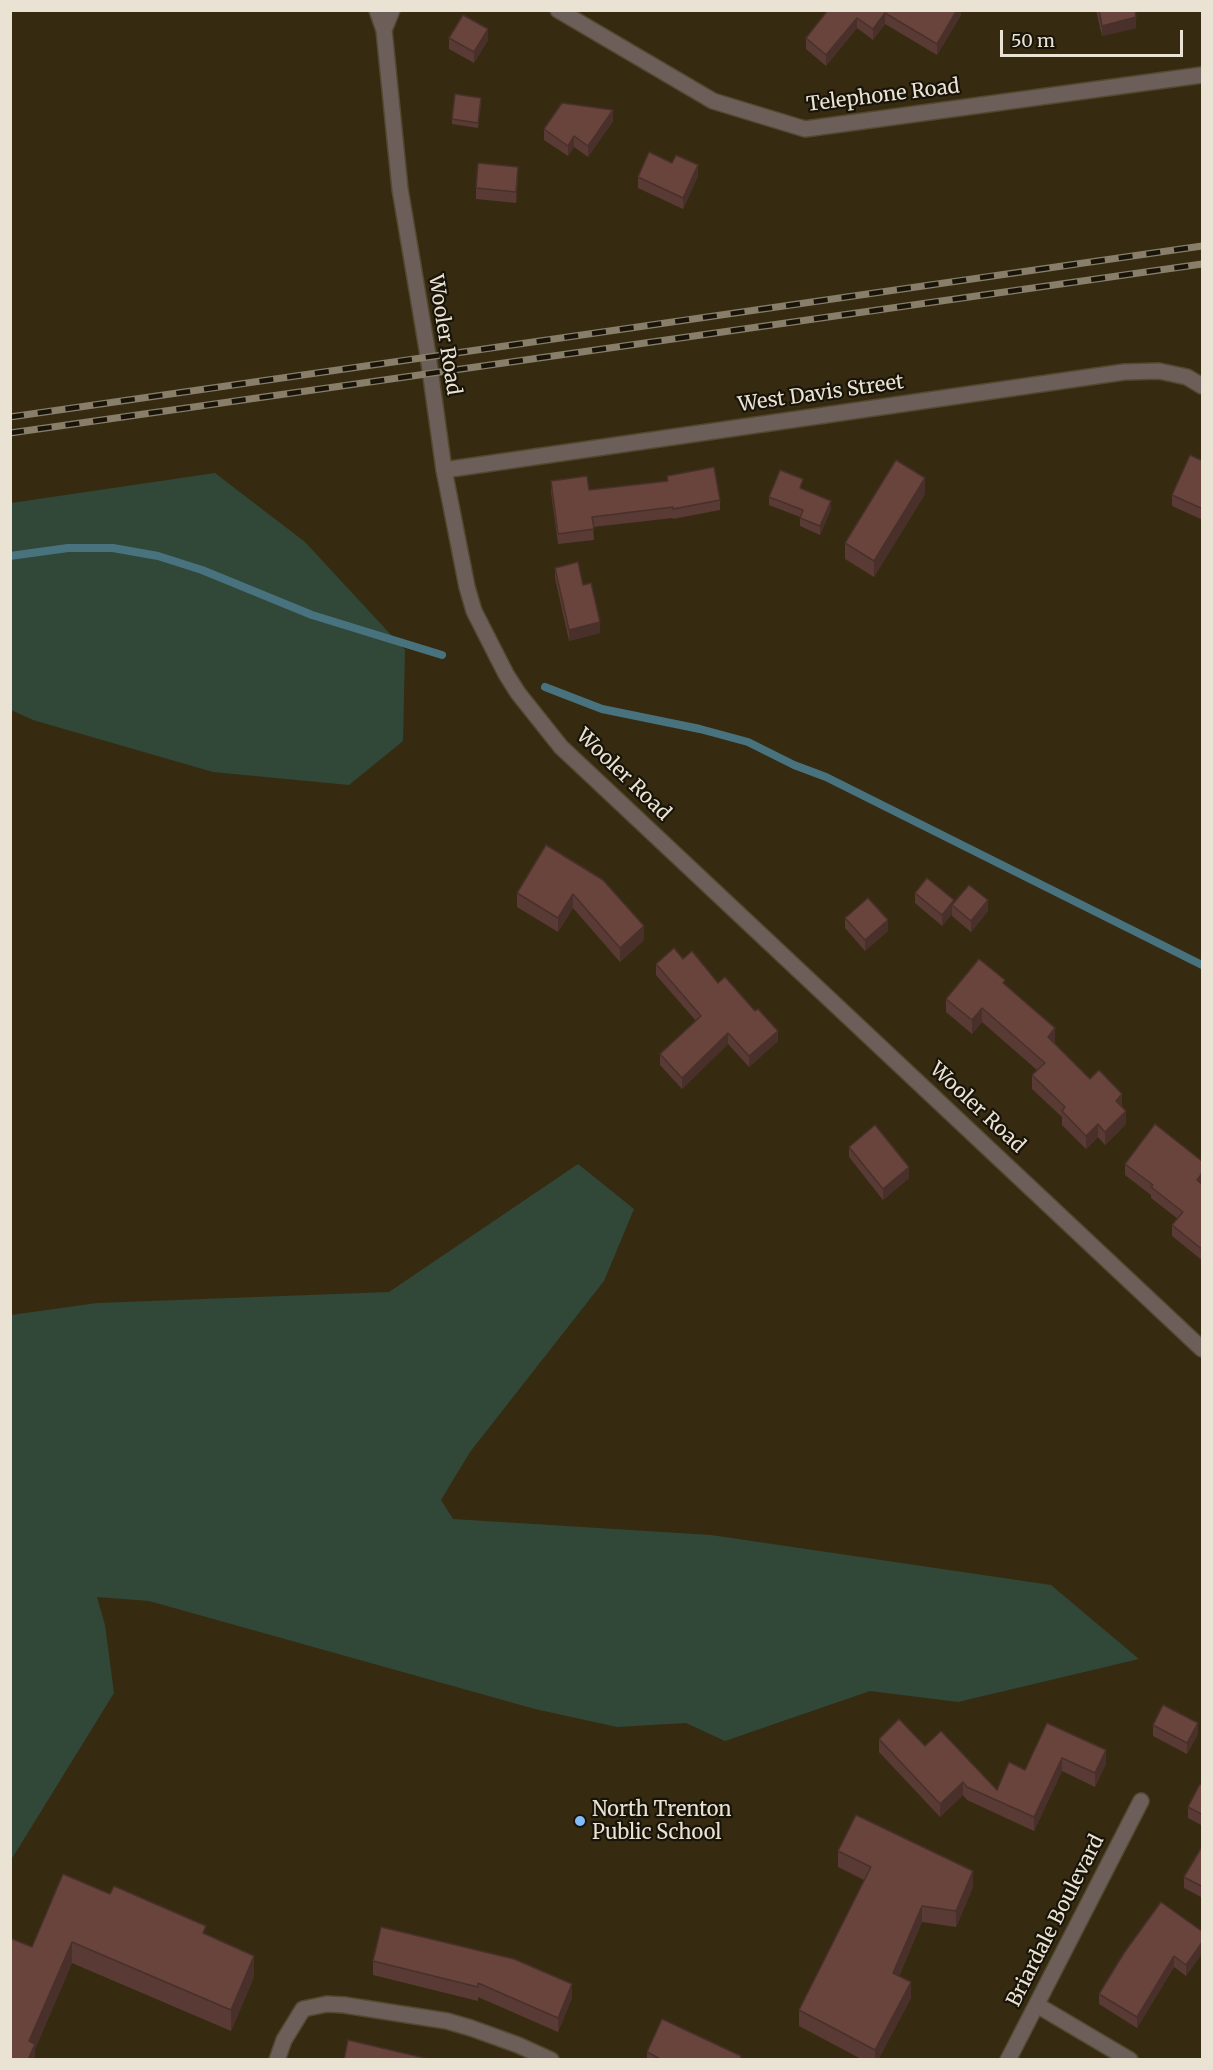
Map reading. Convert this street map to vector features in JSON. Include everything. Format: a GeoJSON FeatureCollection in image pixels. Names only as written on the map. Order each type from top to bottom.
{"type":"FeatureCollection","features":[{"type":"Feature","properties":{"kind":"street","name":"Wooler Road"},"geometry":{"type":"LineString","coordinates":[[377,10],[384,30],[399,189],[428,355],[444,470],[467,587],[474,611],[506,674],[518,693],[561,747],[1203,1348]]}},
{"type":"Feature","properties":{"kind":"street","name":"Wooler Road"},"geometry":{"type":"LineString","coordinates":[[384,30],[392,10]]}},
{"type":"Feature","properties":{"kind":"street","name":"Telephone Road"},"geometry":{"type":"LineString","coordinates":[[558,10],[713,101],[805,129],[1203,75]]}},
{"type":"Feature","properties":{"kind":"street","name":"West Davis Street"},"geometry":{"type":"LineString","coordinates":[[444,470],[1124,372],[1159,371],[1187,377],[1203,386]]}},
{"type":"Feature","properties":{"kind":"street","name":"Briardale Boulevard"},"geometry":{"type":"LineString","coordinates":[[1008,2060],[1141,1801]]}},
{"type":"Feature","properties":{"kind":"street"},"geometry":{"type":"LineString","coordinates":[[277,2060],[284,2040],[303,2009],[327,2004],[447,2021],[518,2045],[551,2060]]}},
{"type":"Feature","properties":{"kind":"street"},"geometry":{"type":"LineString","coordinates":[[1037,2005],[1130,2060]]}},
{"type":"Feature","properties":{"kind":"green space"},"geometry":{"type":"Polygon","coordinates":[[[215,473],[305,542],[405,650],[403,741],[349,785],[213,772],[33,720],[11,710],[11,503],[215,473]]]}},
{"type":"Feature","properties":{"kind":"green space"},"geometry":{"type":"Polygon","coordinates":[[[578,1164],[634,1209],[604,1281],[470,1452],[441,1500],[453,1519],[711,1535],[1051,1585],[1139,1659],[958,1702],[870,1691],[725,1741],[686,1723],[617,1727],[535,1709],[149,1601],[97,1597],[105,1625],[114,1693],[11,1860],[11,1315],[97,1303],[389,1292],[578,1164]]]}},
{"type":"Feature","properties":{"kind":"building"},"geometry":{"type":"Polygon","coordinates":[[[828,10],[957,10],[937,44],[885,13],[873,29],[857,18],[826,55],[806,38],[828,10]]]}},
{"type":"Feature","properties":{"kind":"building"},"geometry":{"type":"Polygon","coordinates":[[[1099,10],[1135,10],[1136,17],[1102,26],[1099,10]]]}},
{"type":"Feature","properties":{"kind":"building"},"geometry":{"type":"Polygon","coordinates":[[[463,15],[488,29],[474,52],[449,38],[463,15]]]}},
{"type":"Feature","properties":{"kind":"building"},"geometry":{"type":"Polygon","coordinates":[[[455,94],[481,98],[478,123],[452,119],[455,94]]]}},
{"type":"Feature","properties":{"kind":"building"},"geometry":{"type":"Polygon","coordinates":[[[562,103],[613,110],[588,146],[574,136],[568,146],[544,129],[562,103]]]}},
{"type":"Feature","properties":{"kind":"building"},"geometry":{"type":"Polygon","coordinates":[[[649,152],[672,163],[676,155],[698,165],[683,198],[638,177],[649,152]]]}},
{"type":"Feature","properties":{"kind":"building"},"geometry":{"type":"Polygon","coordinates":[[[478,163],[518,167],[516,192],[476,188],[478,163]]]}},
{"type":"Feature","properties":{"kind":"building"},"geometry":{"type":"Polygon","coordinates":[[[1190,455],[1203,461],[1203,509],[1172,495],[1190,455]]]}},
{"type":"Feature","properties":{"kind":"building"},"geometry":{"type":"Polygon","coordinates":[[[896,460],[925,478],[874,561],[845,543],[896,460]]]}},
{"type":"Feature","properties":{"kind":"building"},"geometry":{"type":"Polygon","coordinates":[[[714,467],[720,500],[673,509],[673,507],[592,517],[594,529],[558,534],[551,481],[587,476],[589,490],[668,481],[667,476],[714,467]]]}},
{"type":"Feature","properties":{"kind":"building"},"geometry":{"type":"Polygon","coordinates":[[[780,470],[803,479],[800,488],[831,501],[820,526],[800,518],[803,510],[769,497],[780,470]]]}},
{"type":"Feature","properties":{"kind":"building"},"geometry":{"type":"Polygon","coordinates":[[[578,562],[583,585],[591,583],[600,622],[569,630],[555,568],[578,562]]]}},
{"type":"Feature","properties":{"kind":"building"},"geometry":{"type":"Polygon","coordinates":[[[546,845],[603,880],[644,926],[620,948],[573,894],[558,918],[517,893],[546,845]]]}},
{"type":"Feature","properties":{"kind":"building"},"geometry":{"type":"Polygon","coordinates":[[[927,878],[954,900],[942,915],[915,893],[927,878]]]}},
{"type":"Feature","properties":{"kind":"building"},"geometry":{"type":"Polygon","coordinates":[[[969,885],[988,900],[971,921],[952,905],[969,885]]]}},
{"type":"Feature","properties":{"kind":"building"},"geometry":{"type":"Polygon","coordinates":[[[868,898],[888,920],[865,940],[845,918],[868,898]]]}},
{"type":"Feature","properties":{"kind":"building"},"geometry":{"type":"Polygon","coordinates":[[[674,948],[683,959],[692,951],[718,983],[725,977],[755,1011],[758,1009],[778,1031],[749,1056],[728,1033],[682,1078],[660,1054],[701,1016],[656,964],[674,948]]]}},
{"type":"Feature","properties":{"kind":"building"},"geometry":{"type":"Polygon","coordinates":[[[979,959],[1005,980],[1003,983],[1055,1028],[1048,1037],[1090,1079],[1099,1070],[1122,1094],[1116,1101],[1126,1111],[1105,1132],[1098,1124],[1086,1136],[1062,1111],[1065,1107],[1032,1075],[1045,1063],[982,1008],[972,1020],[946,999],[979,959]]]}},
{"type":"Feature","properties":{"kind":"building"},"geometry":{"type":"Polygon","coordinates":[[[1155,1124],[1203,1162],[1203,1172],[1197,1180],[1203,1185],[1203,1250],[1172,1225],[1183,1212],[1125,1164],[1155,1124]]]}},
{"type":"Feature","properties":{"kind":"building"},"geometry":{"type":"Polygon","coordinates":[[[875,1125],[909,1167],[883,1189],[849,1147],[875,1125]]]}},
{"type":"Feature","properties":{"kind":"building"},"geometry":{"type":"Polygon","coordinates":[[[1163,1705],[1198,1723],[1187,1743],[1153,1725],[1163,1705]]]}},
{"type":"Feature","properties":{"kind":"building"},"geometry":{"type":"Polygon","coordinates":[[[899,1719],[925,1746],[941,1731],[997,1790],[1009,1762],[1025,1770],[1047,1723],[1106,1750],[1095,1773],[1062,1758],[1034,1817],[967,1787],[963,1782],[940,1804],[879,1739],[899,1719]]]}},
{"type":"Feature","properties":{"kind":"building"},"geometry":{"type":"Polygon","coordinates":[[[1200,1784],[1203,1785],[1203,1815],[1188,1807],[1200,1784]]]}},
{"type":"Feature","properties":{"kind":"building"},"geometry":{"type":"Polygon","coordinates":[[[856,1815],[973,1871],[956,1911],[922,1906],[893,1973],[911,1982],[875,2050],[799,2010],[871,1867],[838,1851],[856,1815]]]}},
{"type":"Feature","properties":{"kind":"building"},"geometry":{"type":"Polygon","coordinates":[[[1203,1845],[1203,1887],[1184,1877],[1203,1845]]]}},
{"type":"Feature","properties":{"kind":"building"},"geometry":{"type":"Polygon","coordinates":[[[63,1874],[110,1894],[114,1886],[206,1926],[203,1933],[254,1956],[231,2010],[72,1942],[29,2041],[35,2044],[28,2060],[10,2060],[10,1938],[32,1947],[63,1874]]]}},
{"type":"Feature","properties":{"kind":"building"},"geometry":{"type":"Polygon","coordinates":[[[1161,1902],[1203,1932],[1203,1941],[1186,1965],[1174,1956],[1137,2017],[1099,1994],[1124,1953],[1161,1902]]]}},
{"type":"Feature","properties":{"kind":"building"},"geometry":{"type":"Polygon","coordinates":[[[381,1927],[514,1959],[572,1984],[558,2018],[478,1983],[478,1987],[373,1961],[381,1927]]]}},
{"type":"Feature","properties":{"kind":"building"},"geometry":{"type":"Polygon","coordinates":[[[662,2019],[741,2056],[740,2060],[662,2060],[647,2052],[662,2019]]]}},
{"type":"Feature","properties":{"kind":"building"},"geometry":{"type":"Polygon","coordinates":[[[348,2040],[433,2060],[344,2060],[348,2040]]]}},
{"type":"Feature","properties":{"kind":"waterway"},"geometry":{"type":"LineString","coordinates":[[10,556],[68,548],[113,548],[158,556],[202,570],[312,615],[442,655]]}},
{"type":"Feature","properties":{"kind":"waterway"},"geometry":{"type":"LineString","coordinates":[[545,687],[602,709],[700,729],[748,742],[794,765],[826,777],[1202,965]]}},
{"type":"Feature","properties":{"kind":"railway"},"geometry":{"type":"LineString","coordinates":[[10,417],[1202,246]]}},
{"type":"Feature","properties":{"kind":"railway"},"geometry":{"type":"LineString","coordinates":[[10,433],[1202,264]]}},
{"type":"Feature","properties":{"kind":"place","name":"North Trenton Public School"},"geometry":{"type":"Point","coordinates":[580,1821]}}]}
